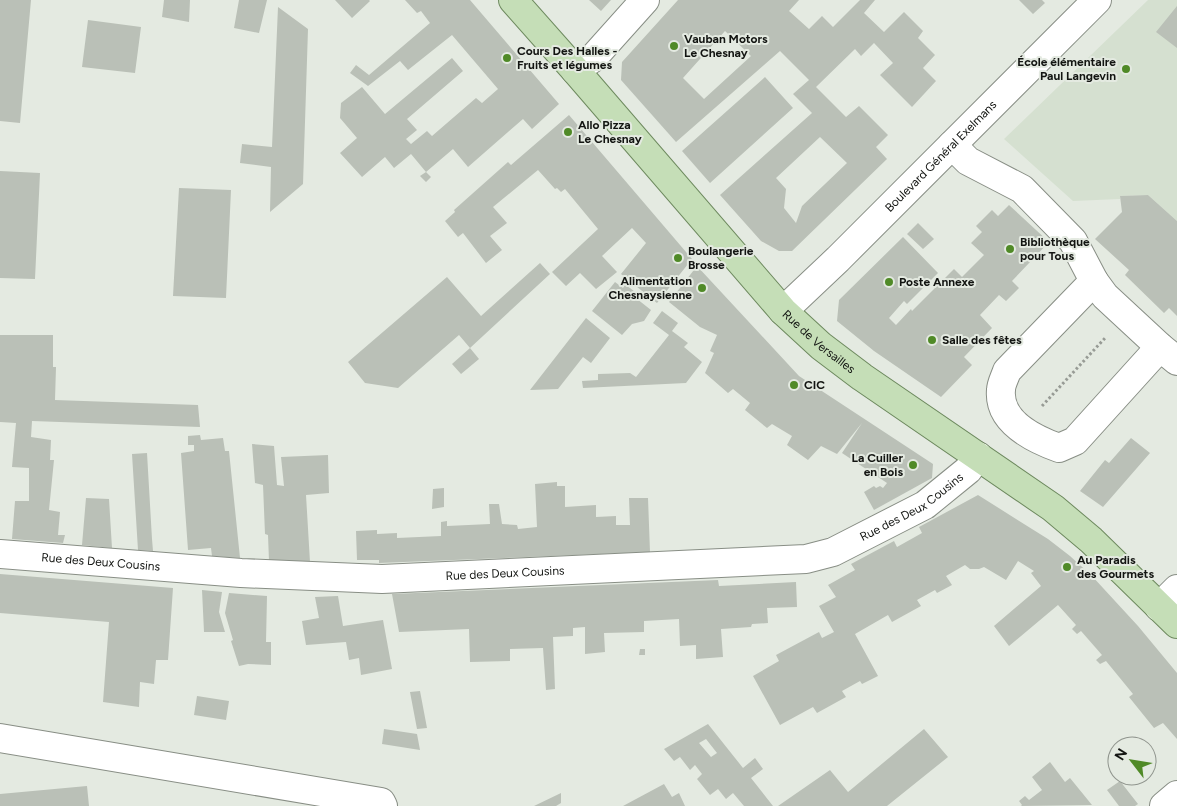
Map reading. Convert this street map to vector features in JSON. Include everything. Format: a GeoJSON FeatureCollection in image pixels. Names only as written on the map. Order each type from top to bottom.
{"type":"FeatureCollection","features":[{"type":"Feature","properties":{"kind":"main road","name":"Rue de Versailles"},"geometry":{"type":"LineString","coordinates":[[513,0],[783,311],[821,346],[862,377],[1053,508],[1171,607]]}},
{"type":"Feature","properties":{"kind":"street"},"geometry":{"type":"LineString","coordinates":[[575,70],[593,58],[645,0]]}},
{"type":"Feature","properties":{"kind":"street","name":"Boulevard Général Exelmans"},"geometry":{"type":"LineString","coordinates":[[783,311],[838,259],[1096,0]]}},
{"type":"Feature","properties":{"kind":"street"},"geometry":{"type":"LineString","coordinates":[[952,145],[968,161],[1022,189],[1073,241],[1094,281],[1105,296],[1168,354],[1075,441],[1059,448],[1039,441],[1021,429],[1008,416],[1002,405],[1000,389],[1007,372],[1094,281]]}},
{"type":"Feature","properties":{"kind":"street","name":"Rue des Deux Cousins"},"geometry":{"type":"LineString","coordinates":[[0,554],[242,573],[382,579],[806,559],[833,552],[925,506],[968,470],[978,456]]}},
{"type":"Feature","properties":{"kind":"street"},"geometry":{"type":"LineString","coordinates":[[0,738],[381,802],[383,806]]}},
{"type":"Feature","properties":{"kind":"street"},"geometry":{"type":"LineString","coordinates":[[1164,806],[1177,795]]}},
{"type":"Feature","properties":{"kind":"path"},"geometry":{"type":"LineString","coordinates":[[1021,429],[1126,315]]}},
{"type":"Feature","properties":{"kind":"shaded area","name":"École élémentaire Paul Langevin"},"geometry":{"type":"Polygon","coordinates":[[[1148,0],[1177,0],[1177,221],[1148,195],[1120,196],[1120,199],[1073,201],[1004,139],[1148,0]]]}},
{"type":"Feature","properties":{"kind":"building"},"geometry":{"type":"Polygon","coordinates":[[[0,0],[31,0],[20,123],[0,121],[0,0]]]}},
{"type":"Feature","properties":{"kind":"building"},"geometry":{"type":"Polygon","coordinates":[[[164,0],[190,0],[189,22],[162,17],[164,0]]]}},
{"type":"Feature","properties":{"kind":"building"},"geometry":{"type":"Polygon","coordinates":[[[239,0],[267,0],[259,33],[234,28],[239,0]]]}},
{"type":"Feature","properties":{"kind":"building"},"geometry":{"type":"Polygon","coordinates":[[[335,0],[369,0],[370,1],[352,18],[335,0]]]}},
{"type":"Feature","properties":{"kind":"building"},"geometry":{"type":"Polygon","coordinates":[[[405,0],[470,0],[559,104],[532,129],[523,119],[468,167],[453,149],[426,172],[411,154],[394,168],[385,157],[362,177],[340,153],[357,138],[340,118],[341,103],[362,87],[385,114],[452,58],[463,71],[407,119],[417,130],[406,139],[411,144],[427,131],[432,136],[476,98],[482,103],[498,89],[452,35],[408,70],[400,61],[368,86],[350,73],[356,65],[369,75],[430,23],[421,11],[417,13],[405,0]]]}},
{"type":"Feature","properties":{"kind":"building"},"geometry":{"type":"Polygon","coordinates":[[[589,0],[611,0],[601,11],[589,0]]]}},
{"type":"Feature","properties":{"kind":"building"},"geometry":{"type":"Polygon","coordinates":[[[678,0],[799,0],[789,11],[809,29],[822,16],[833,27],[860,0],[875,0],[864,13],[884,32],[904,12],[923,31],[918,38],[935,55],[923,68],[936,81],[912,107],[880,75],[893,63],[874,43],[861,56],[855,49],[816,87],[846,117],[859,106],[888,135],[876,147],[887,159],[792,251],[779,251],[761,241],[720,195],[812,113],[793,94],[809,80],[780,51],[676,142],[621,80],[622,62],[678,0]],[[725,31],[683,78],[704,99],[751,56],[725,31]],[[820,137],[776,178],[786,189],[784,208],[796,223],[802,206],[847,163],[820,137]]]}},
{"type":"Feature","properties":{"kind":"building"},"geometry":{"type":"Polygon","coordinates":[[[1019,0],[1042,0],[1045,3],[1033,14],[1019,0]]]}},
{"type":"Feature","properties":{"kind":"building"},"geometry":{"type":"Polygon","coordinates":[[[1177,6],[1177,48],[1156,32],[1177,6]]]}},
{"type":"Feature","properties":{"kind":"building"},"geometry":{"type":"Polygon","coordinates":[[[278,7],[308,29],[303,184],[270,212],[271,167],[240,163],[242,144],[272,147],[278,7]]]}},
{"type":"Feature","properties":{"kind":"building"},"geometry":{"type":"Polygon","coordinates":[[[88,20],[141,27],[135,73],[82,67],[88,20]]]}},
{"type":"Feature","properties":{"kind":"building"},"geometry":{"type":"Polygon","coordinates":[[[765,77],[793,108],[710,183],[682,151],[765,77]]]}},
{"type":"Feature","properties":{"kind":"building"},"geometry":{"type":"Polygon","coordinates":[[[569,115],[692,259],[657,303],[621,274],[646,243],[632,228],[602,256],[617,272],[596,289],[580,273],[566,286],[552,272],[598,229],[565,189],[561,192],[557,188],[555,189],[538,170],[493,207],[507,223],[490,236],[502,250],[486,263],[463,233],[458,237],[445,221],[455,212],[454,210],[508,162],[511,165],[569,115]]]}},
{"type":"Feature","properties":{"kind":"building"},"geometry":{"type":"Polygon","coordinates":[[[0,171],[40,173],[35,279],[0,278],[0,171]]]}},
{"type":"Feature","properties":{"kind":"building"},"geometry":{"type":"Polygon","coordinates":[[[426,172],[431,177],[426,182],[420,176],[426,172]]]}},
{"type":"Feature","properties":{"kind":"building"},"geometry":{"type":"Polygon","coordinates":[[[179,188],[231,190],[226,298],[173,296],[179,188]]]}},
{"type":"Feature","properties":{"kind":"building"},"geometry":{"type":"Polygon","coordinates":[[[1148,195],[1177,221],[1177,316],[1169,308],[1164,313],[1125,275],[1129,270],[1095,239],[1122,212],[1120,196],[1148,195]]]}},
{"type":"Feature","properties":{"kind":"building"},"geometry":{"type":"Polygon","coordinates":[[[1009,205],[1049,242],[1012,281],[1019,288],[1006,301],[999,295],[980,315],[992,328],[964,357],[972,365],[941,397],[874,351],[837,321],[839,300],[903,237],[938,273],[907,304],[904,301],[889,318],[896,325],[954,269],[962,277],[984,255],[971,243],[982,232],[976,226],[992,210],[998,216],[1009,205]]]}},
{"type":"Feature","properties":{"kind":"building"},"geometry":{"type":"Polygon","coordinates":[[[918,223],[934,239],[923,249],[907,234],[918,223]]]}},
{"type":"Feature","properties":{"kind":"building"},"geometry":{"type":"Polygon","coordinates":[[[540,263],[550,274],[470,348],[459,335],[398,388],[365,383],[348,362],[447,277],[481,316],[540,263]]]}},
{"type":"Feature","properties":{"kind":"building"},"geometry":{"type":"Polygon","coordinates":[[[697,266],[799,376],[933,464],[932,478],[874,510],[864,492],[874,486],[876,488],[880,486],[883,488],[887,483],[842,453],[862,423],[837,454],[821,446],[808,460],[787,445],[792,436],[772,424],[767,428],[745,410],[750,403],[733,389],[728,393],[705,373],[714,353],[710,351],[717,335],[700,327],[669,302],[697,266]]]}},
{"type":"Feature","properties":{"kind":"building"},"geometry":{"type":"Polygon","coordinates":[[[615,282],[623,288],[625,285],[630,288],[635,292],[632,295],[651,310],[644,321],[632,324],[622,335],[592,311],[615,282]]]}},
{"type":"Feature","properties":{"kind":"building"},"geometry":{"type":"Polygon","coordinates":[[[662,311],[678,323],[672,331],[688,343],[684,347],[702,362],[686,383],[583,388],[582,381],[598,380],[598,374],[630,373],[636,377],[669,335],[653,323],[662,311]]]}},
{"type":"Feature","properties":{"kind":"building"},"geometry":{"type":"Polygon","coordinates":[[[586,318],[610,338],[591,363],[583,357],[558,389],[530,390],[586,318]]]}},
{"type":"Feature","properties":{"kind":"building"},"geometry":{"type":"Polygon","coordinates":[[[0,335],[53,335],[53,367],[56,367],[55,400],[198,405],[200,427],[32,421],[31,437],[51,440],[50,460],[54,460],[49,510],[60,512],[58,535],[65,535],[63,543],[12,539],[15,501],[29,501],[29,468],[12,467],[16,423],[0,422],[0,335]]]}},
{"type":"Feature","properties":{"kind":"building"},"geometry":{"type":"Polygon","coordinates":[[[470,348],[479,359],[461,374],[452,364],[470,348]]]}},
{"type":"Feature","properties":{"kind":"building"},"geometry":{"type":"Polygon","coordinates":[[[200,435],[201,440],[223,438],[225,451],[229,451],[240,558],[212,556],[211,548],[188,550],[181,453],[194,451],[194,445],[188,445],[188,436],[200,435]]]}},
{"type":"Feature","properties":{"kind":"building"},"geometry":{"type":"Polygon","coordinates":[[[1131,438],[1150,453],[1103,507],[1080,491],[1105,460],[1109,463],[1131,438]]]}},
{"type":"Feature","properties":{"kind":"building"},"geometry":{"type":"Polygon","coordinates":[[[252,444],[274,446],[277,485],[284,486],[281,457],[328,455],[329,493],[306,495],[310,562],[289,563],[269,561],[268,535],[265,534],[263,485],[255,483],[252,444]]]}},
{"type":"Feature","properties":{"kind":"building"},"geometry":{"type":"Polygon","coordinates":[[[147,453],[153,551],[138,550],[132,454],[147,453]]]}},
{"type":"Feature","properties":{"kind":"building"},"geometry":{"type":"Polygon","coordinates":[[[557,482],[557,486],[565,486],[565,507],[596,505],[596,517],[616,516],[616,525],[630,525],[629,498],[648,498],[650,552],[379,563],[379,560],[357,560],[356,531],[377,530],[377,534],[397,533],[397,538],[441,536],[441,522],[447,521],[447,526],[490,524],[489,504],[499,504],[502,524],[517,525],[518,529],[537,527],[535,484],[557,482]]]}},
{"type":"Feature","properties":{"kind":"building"},"geometry":{"type":"Polygon","coordinates":[[[444,488],[444,507],[432,509],[433,489],[444,488]]]}},
{"type":"Feature","properties":{"kind":"building"},"geometry":{"type":"Polygon","coordinates":[[[978,495],[1048,539],[1070,556],[1092,576],[1138,626],[1177,673],[1177,739],[1163,723],[1154,728],[1129,697],[1133,694],[1106,661],[1100,664],[1096,660],[1102,655],[1081,631],[1077,634],[1072,629],[1076,625],[1058,605],[1009,646],[994,626],[1041,586],[1031,573],[1034,571],[1018,561],[1006,580],[984,567],[970,569],[965,565],[946,576],[952,585],[937,593],[935,590],[917,600],[921,606],[892,622],[888,615],[855,634],[878,676],[862,684],[860,681],[842,691],[846,697],[817,713],[813,707],[780,725],[753,676],[779,661],[776,655],[819,632],[822,638],[834,632],[819,606],[836,597],[828,585],[855,570],[851,564],[894,541],[897,547],[922,533],[919,527],[978,495]]]}},
{"type":"Feature","properties":{"kind":"building"},"geometry":{"type":"Polygon","coordinates":[[[86,498],[109,499],[112,548],[82,545],[86,498]]]}},
{"type":"Feature","properties":{"kind":"building"},"geometry":{"type":"Polygon","coordinates":[[[0,574],[173,588],[168,660],[156,660],[154,684],[140,682],[139,707],[103,702],[109,622],[0,613],[0,574]]]}},
{"type":"Feature","properties":{"kind":"building"},"geometry":{"type":"Polygon","coordinates":[[[718,580],[719,586],[796,582],[797,607],[767,608],[768,623],[752,624],[751,627],[721,629],[723,657],[696,659],[696,645],[680,646],[679,619],[644,621],[644,632],[604,633],[605,652],[585,654],[585,627],[573,628],[573,636],[553,637],[555,689],[546,690],[543,648],[510,649],[510,661],[470,662],[469,629],[399,632],[392,594],[718,580]]]}},
{"type":"Feature","properties":{"kind":"building"},"geometry":{"type":"Polygon","coordinates":[[[202,590],[222,592],[219,612],[225,632],[204,632],[202,590]]]}},
{"type":"Feature","properties":{"kind":"building"},"geometry":{"type":"Polygon","coordinates":[[[229,593],[267,596],[266,642],[271,642],[271,665],[248,664],[239,666],[225,613],[229,593]]]}},
{"type":"Feature","properties":{"kind":"building"},"geometry":{"type":"Polygon","coordinates":[[[338,596],[343,626],[383,620],[392,669],[361,675],[359,658],[349,660],[346,642],[306,645],[302,621],[319,618],[315,597],[338,596]]]}},
{"type":"Feature","properties":{"kind":"building"},"geometry":{"type":"Polygon","coordinates":[[[640,649],[645,649],[645,655],[639,655],[640,649]]]}},
{"type":"Feature","properties":{"kind":"building"},"geometry":{"type":"Polygon","coordinates":[[[420,691],[427,728],[417,729],[410,692],[420,691]]]}},
{"type":"Feature","properties":{"kind":"building"},"geometry":{"type":"Polygon","coordinates":[[[197,696],[229,701],[226,720],[194,715],[197,696]]]}},
{"type":"Feature","properties":{"kind":"building"},"geometry":{"type":"Polygon","coordinates":[[[708,724],[743,768],[755,758],[763,769],[751,778],[773,806],[744,806],[733,793],[726,799],[718,789],[710,795],[697,779],[702,774],[695,765],[690,770],[680,757],[674,761],[664,749],[708,724]],[[706,739],[699,743],[711,757],[717,753],[706,739]]]}},
{"type":"Feature","properties":{"kind":"building"},"geometry":{"type":"Polygon","coordinates":[[[384,729],[417,734],[420,750],[382,744],[384,729]]]}},
{"type":"Feature","properties":{"kind":"building"},"geometry":{"type":"Polygon","coordinates":[[[924,729],[948,757],[887,806],[778,806],[830,770],[848,792],[924,729]]]}},
{"type":"Feature","properties":{"kind":"building"},"geometry":{"type":"Polygon","coordinates":[[[1050,762],[1065,782],[1070,778],[1092,805],[1021,806],[1019,801],[1025,796],[1029,800],[1042,790],[1032,777],[1050,762]]]}},
{"type":"Feature","properties":{"kind":"building"},"geometry":{"type":"Polygon","coordinates":[[[664,784],[672,797],[679,793],[685,806],[623,806],[664,784]]]}},
{"type":"Feature","properties":{"kind":"building"},"geometry":{"type":"Polygon","coordinates":[[[87,786],[89,806],[0,806],[0,794],[87,786]]]}},
{"type":"Feature","properties":{"kind":"building"},"geometry":{"type":"Polygon","coordinates":[[[1113,786],[1124,786],[1138,804],[1135,806],[1119,806],[1107,790],[1113,786]]]}},
{"type":"Feature","properties":{"kind":"building"},"geometry":{"type":"Polygon","coordinates":[[[561,793],[561,803],[556,806],[534,806],[561,793]]]}},
{"type":"Feature","properties":{"kind":"place","name":"Vauban Motors Le Chesnay"},"geometry":{"type":"Point","coordinates":[674,46]}},
{"type":"Feature","properties":{"kind":"place","name":"Cours Des Halles - Fruits et légumes"},"geometry":{"type":"Point","coordinates":[507,58]}},
{"type":"Feature","properties":{"kind":"place","name":"École élémentaire Paul Langevin"},"geometry":{"type":"Point","coordinates":[1126,69]}},
{"type":"Feature","properties":{"kind":"place","name":"Allo Pizza Le Chesnay"},"geometry":{"type":"Point","coordinates":[568,132]}},
{"type":"Feature","properties":{"kind":"place","name":"Bibliothèque pour Tous"},"geometry":{"type":"Point","coordinates":[1010,249]}},
{"type":"Feature","properties":{"kind":"place","name":"Boulangerie Brosse"},"geometry":{"type":"Point","coordinates":[678,258]}},
{"type":"Feature","properties":{"kind":"place","name":"Poste Annexe"},"geometry":{"type":"Point","coordinates":[889,282]}},
{"type":"Feature","properties":{"kind":"place","name":"Alimentation Chesnaysienne"},"geometry":{"type":"Point","coordinates":[702,288]}},
{"type":"Feature","properties":{"kind":"place","name":"Salle des fêtes"},"geometry":{"type":"Point","coordinates":[932,340]}},
{"type":"Feature","properties":{"kind":"place","name":"CIC"},"geometry":{"type":"Point","coordinates":[794,385]}},
{"type":"Feature","properties":{"kind":"place","name":"La Cuiller en Bois"},"geometry":{"type":"Point","coordinates":[913,465]}},
{"type":"Feature","properties":{"kind":"place","name":"Au Paradis des Gourmets"},"geometry":{"type":"Point","coordinates":[1067,567]}}]}
